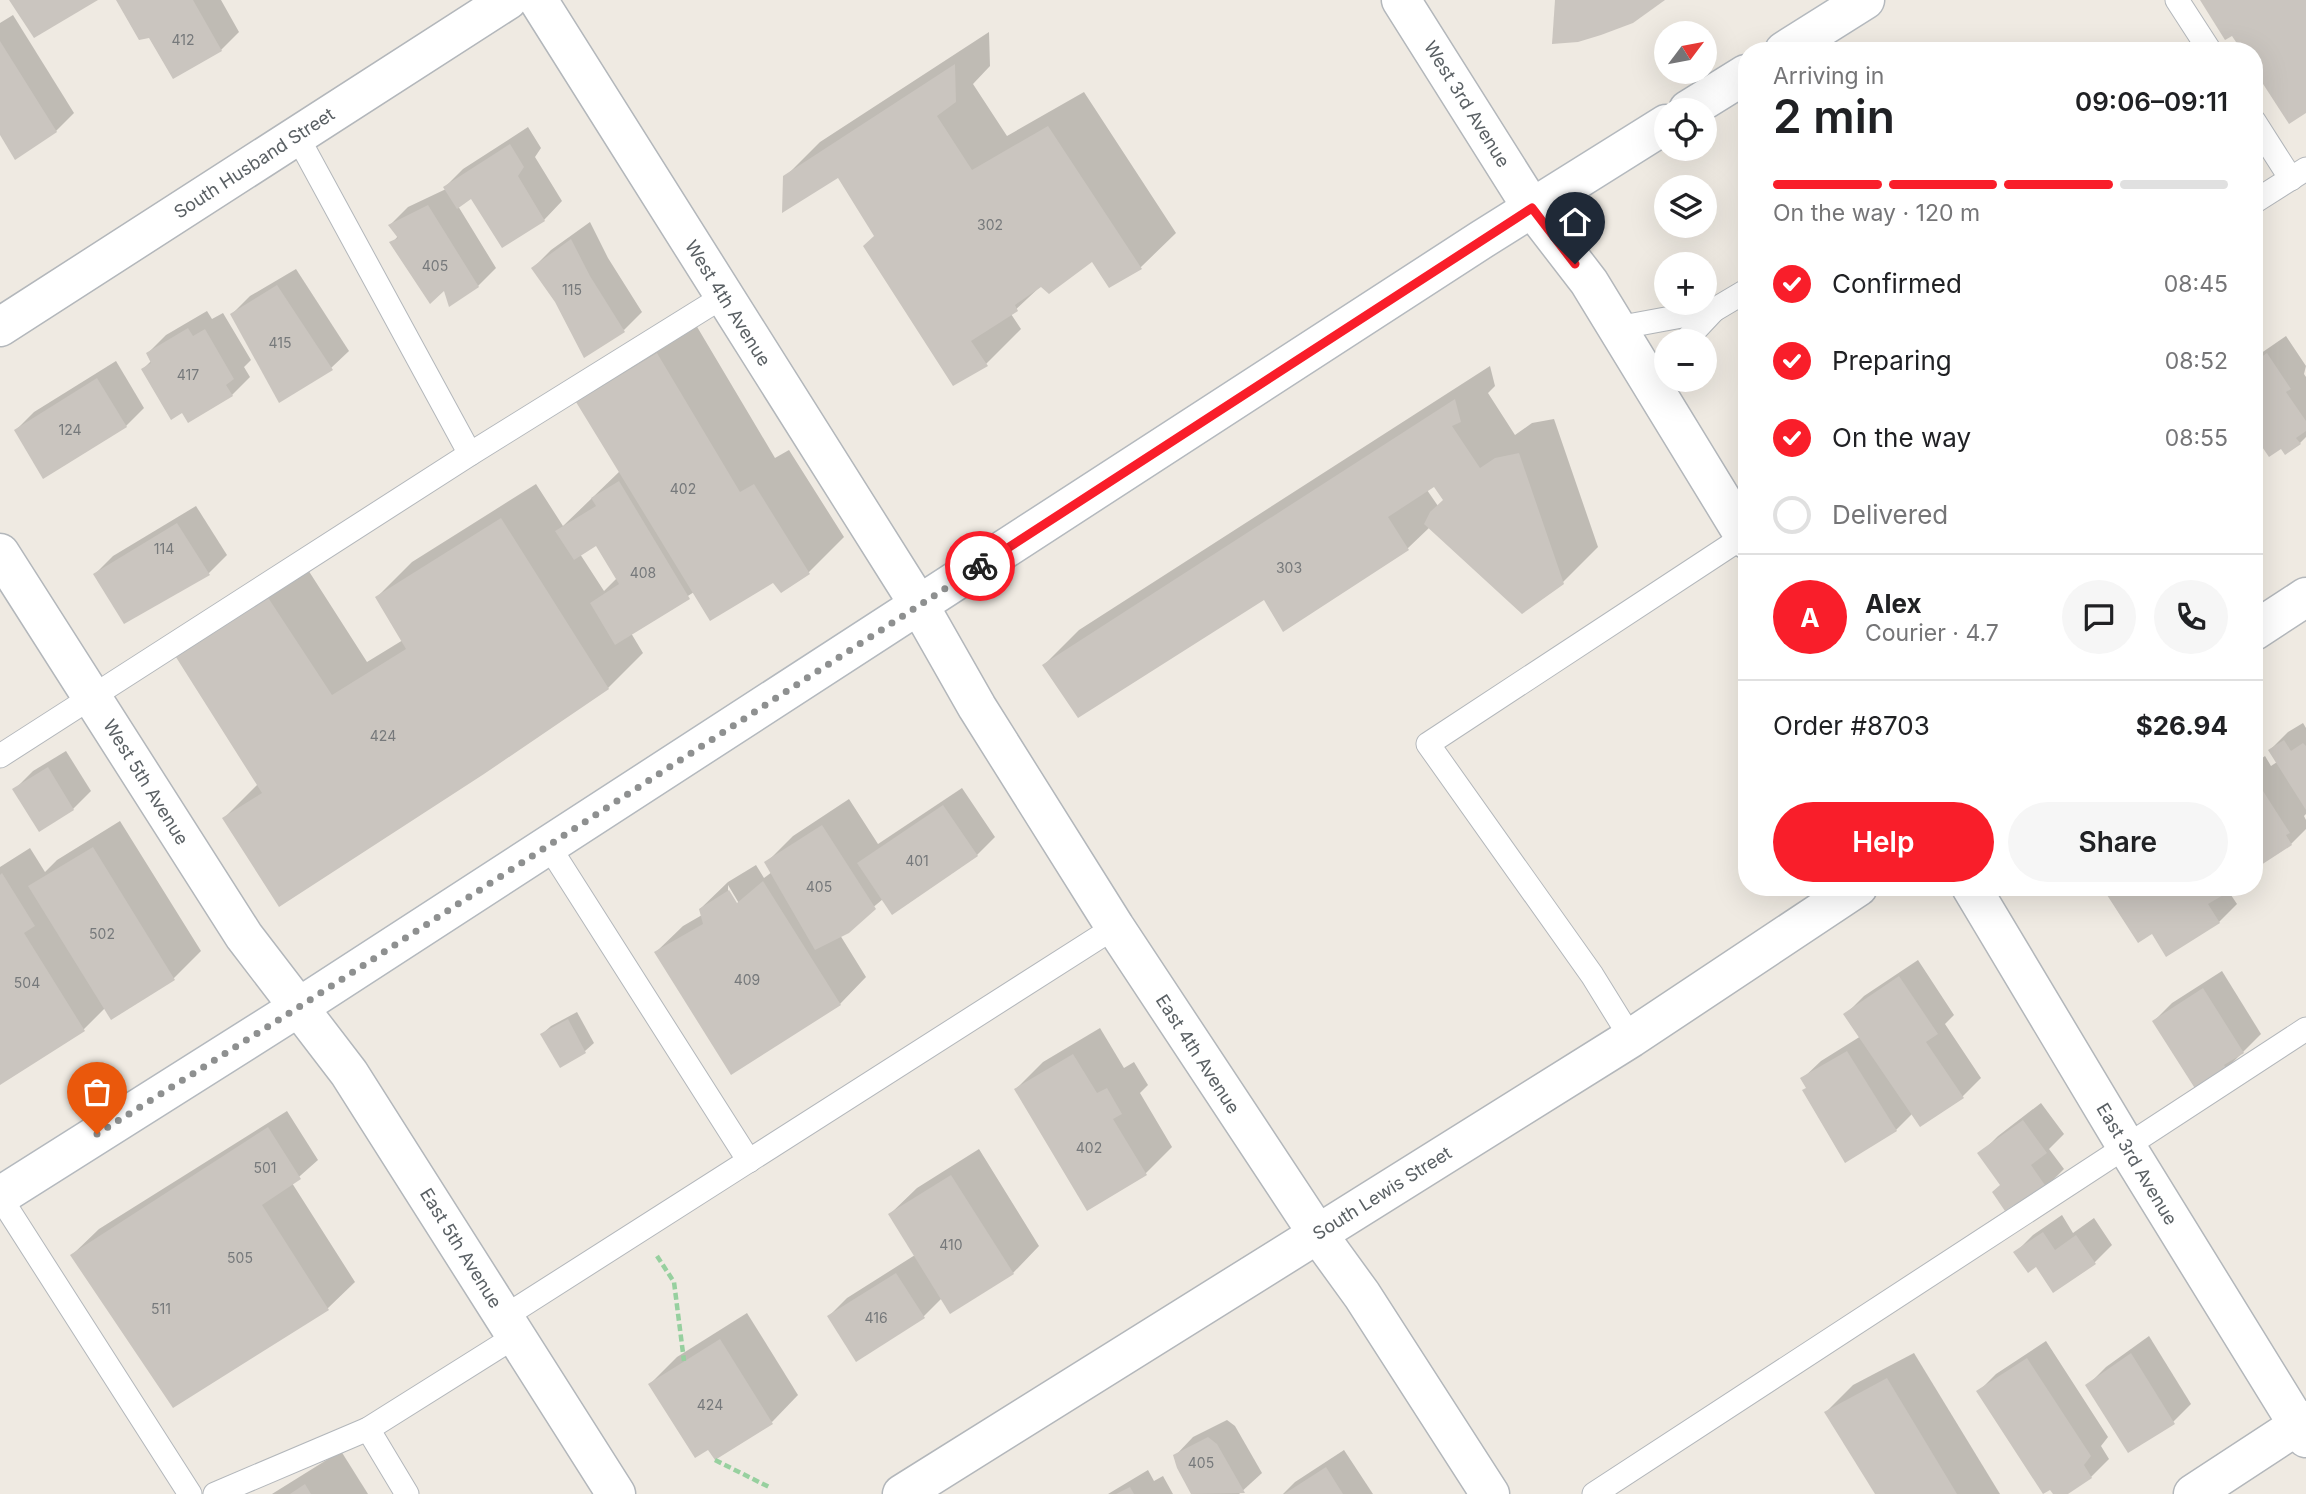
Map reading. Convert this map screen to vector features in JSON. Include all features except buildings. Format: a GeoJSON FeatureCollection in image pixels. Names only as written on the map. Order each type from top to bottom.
{"type":"FeatureCollection","features":[{"type":"Feature","properties":{"kind":"street","name":"South Husband Street"},"geometry":{"type":"LineString","coordinates":[[0,327],[508,0]]}},
{"type":"Feature","properties":{"kind":"street","name":"West 4th Avenue"},"geometry":{"type":"LineString","coordinates":[[538,0],[919,605]]}},
{"type":"Feature","properties":{"kind":"street","name":"West 3rd Avenue"},"geometry":{"type":"LineString","coordinates":[[1401,0],[1532,208]]}},
{"type":"Feature","properties":{"kind":"street"},"geometry":{"type":"LineString","coordinates":[[1802,42],[1865,0]]}},
{"type":"Feature","properties":{"kind":"street"},"geometry":{"type":"LineString","coordinates":[[1707,98],[1738,79]]}},
{"type":"Feature","properties":{"kind":"street"},"geometry":{"type":"LineString","coordinates":[[0,1197],[299,1007],[1654,132]]}},
{"type":"Feature","properties":{"kind":"street"},"geometry":{"type":"LineString","coordinates":[[1532,208],[1589,282],[1617,328],[1654,371]]}},
{"type":"Feature","properties":{"kind":"street"},"geometry":{"type":"LineString","coordinates":[[1668,392],[1738,522]]}},
{"type":"Feature","properties":{"kind":"street","name":"West 5th Avenue"},"geometry":{"type":"LineString","coordinates":[[0,553],[244,936],[299,1007]]}},
{"type":"Feature","properties":{"kind":"street"},"geometry":{"type":"LineString","coordinates":[[2263,625],[2306,597]]}},
{"type":"Feature","properties":{"kind":"street","name":"East 4th Avenue"},"geometry":{"type":"LineString","coordinates":[[919,605],[977,707],[1115,927],[1317,1233],[1362,1295],[1490,1494]]}},
{"type":"Feature","properties":{"kind":"street","name":"South Lewis Street"},"geometry":{"type":"LineString","coordinates":[[902,1494],[1631,1038],[1844,896]]}},
{"type":"Feature","properties":{"kind":"street","name":"East 3rd Avenue"},"geometry":{"type":"LineString","coordinates":[[1976,896],[2126,1146],[2303,1428]]}},
{"type":"Feature","properties":{"kind":"street","name":"East 5th Avenue"},"geometry":{"type":"LineString","coordinates":[[299,1007],[349,1073],[616,1494]]}},
{"type":"Feature","properties":{"kind":"street"},"geometry":{"type":"LineString","coordinates":[[2193,1494],[2303,1428]]}},
{"type":"Feature","properties":{"kind":"lane"},"geometry":{"type":"LineString","coordinates":[[2178,0],[2204,42]]}},
{"type":"Feature","properties":{"kind":"lane"},"geometry":{"type":"LineString","coordinates":[[2263,132],[2298,174],[2263,196]]}},
{"type":"Feature","properties":{"kind":"lane"},"geometry":{"type":"LineString","coordinates":[[297,136],[470,454]]}},
{"type":"Feature","properties":{"kind":"lane"},"geometry":{"type":"LineString","coordinates":[[0,756],[470,454],[724,296]]}},
{"type":"Feature","properties":{"kind":"lane"},"geometry":{"type":"LineString","coordinates":[[1717,308],[1738,296]]}},
{"type":"Feature","properties":{"kind":"lane"},"geometry":{"type":"LineString","coordinates":[[1617,328],[1687,315]]}},
{"type":"Feature","properties":{"kind":"lane"},"geometry":{"type":"LineString","coordinates":[[1696,329],[1709,315]]}},
{"type":"Feature","properties":{"kind":"lane"},"geometry":{"type":"LineString","coordinates":[[1631,1038],[1592,975],[1428,744],[1738,542]]}},
{"type":"Feature","properties":{"kind":"lane"},"geometry":{"type":"LineString","coordinates":[[548,845],[749,1161]]}},
{"type":"Feature","properties":{"kind":"lane"},"geometry":{"type":"LineString","coordinates":[[215,1494],[368,1429],[640,1231],[1115,927]]}},
{"type":"Feature","properties":{"kind":"lane"},"geometry":{"type":"LineString","coordinates":[[1594,1494],[2306,1029]]}},
{"type":"Feature","properties":{"kind":"lane"},"geometry":{"type":"LineString","coordinates":[[0,1197],[190,1494]]}},
{"type":"Feature","properties":{"kind":"lane"},"geometry":{"type":"LineString","coordinates":[[368,1429],[407,1494]]}},
{"type":"Feature","properties":{"kind":"path"},"geometry":{"type":"LineString","coordinates":[[640,1231],[674,1282],[684,1361]]}},
{"type":"Feature","properties":{"kind":"path"},"geometry":{"type":"LineString","coordinates":[[715,1460],[769,1487]]}},
{"type":"Feature","properties":{"kind":"way so far"},"geometry":{"type":"LineString","coordinates":[[97,1134],[299,1007],[980,566]]}},
{"type":"Feature","properties":{"kind":"route"},"geometry":{"type":"LineString","coordinates":[[980,566],[1532,208],[1575,264]]}}]}
